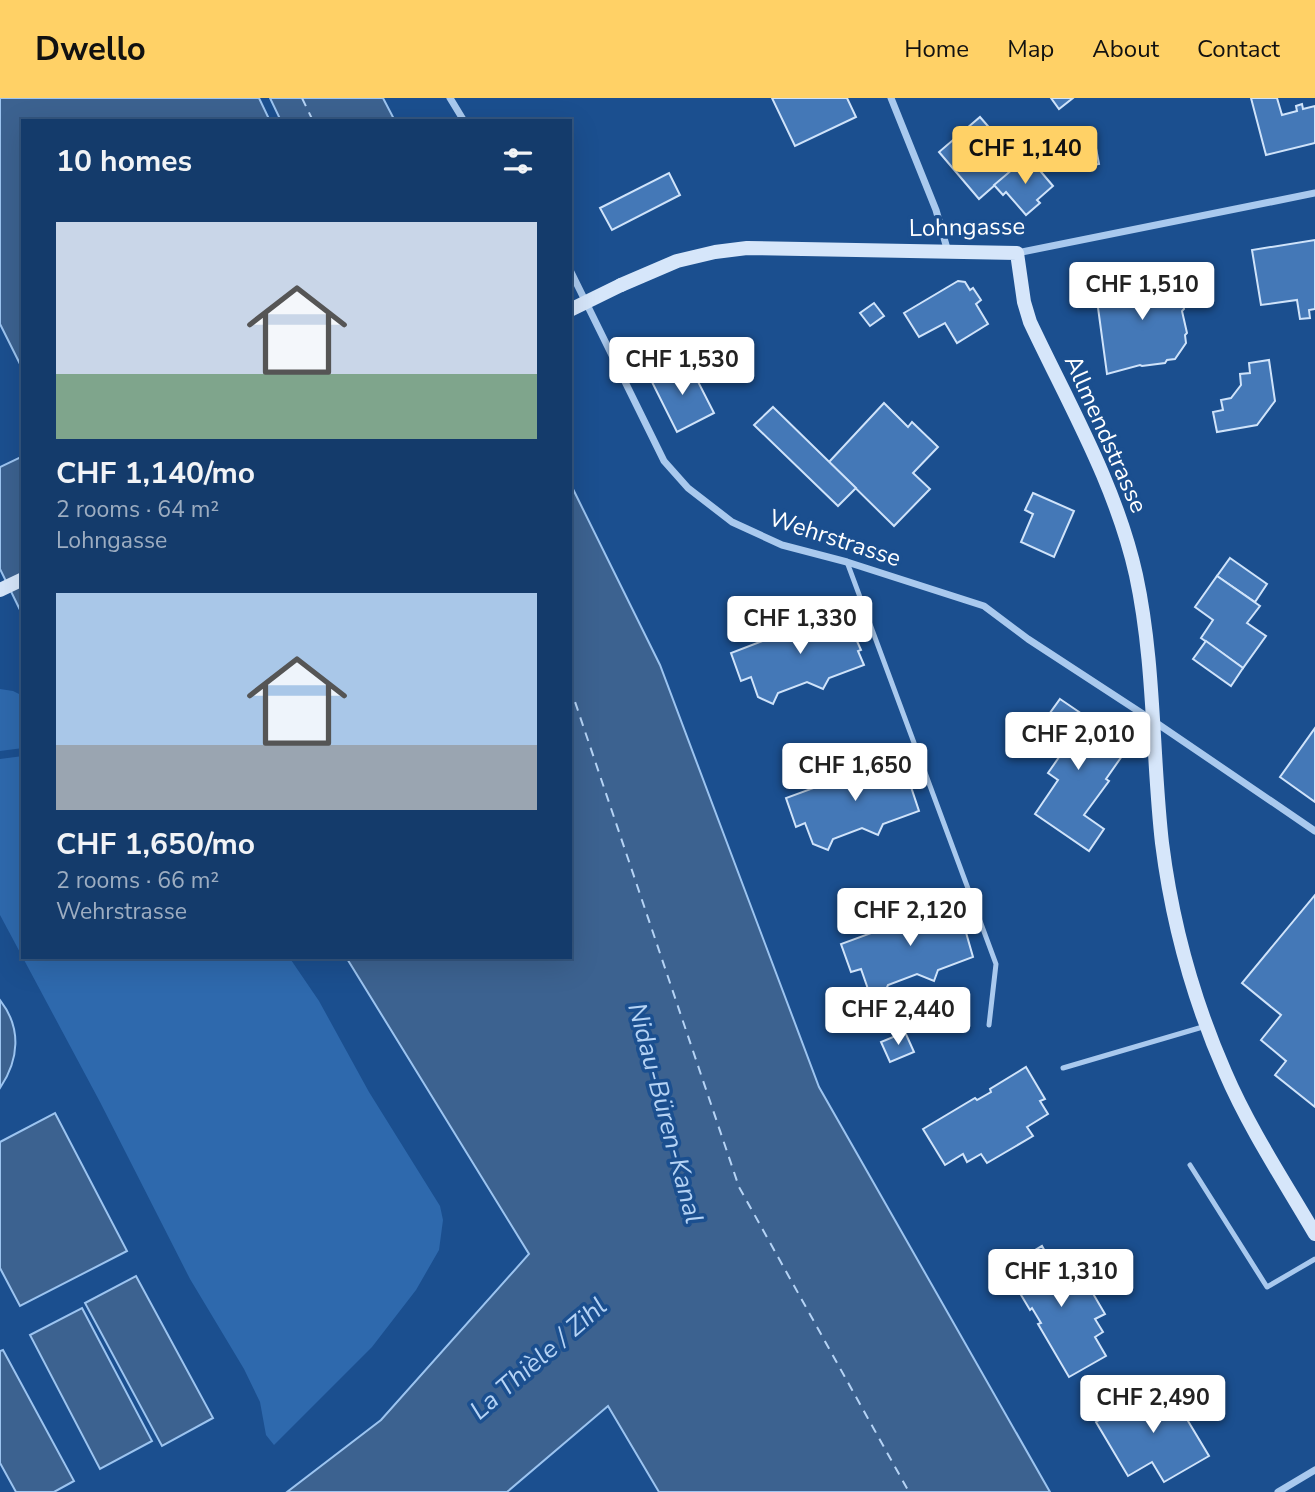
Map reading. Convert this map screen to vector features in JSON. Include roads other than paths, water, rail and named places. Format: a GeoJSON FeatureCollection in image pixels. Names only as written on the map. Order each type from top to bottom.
{"type":"FeatureCollection","features":[{"type":"Feature","properties":{"kind":"main road","name":"Lohngasse"},"geometry":{"type":"LineString","coordinates":[[572,309],[677,261],[715,252],[747,248],[1017,253]]}},
{"type":"Feature","properties":{"kind":"main road","name":"Allmendstrasse"},"geometry":{"type":"LineString","coordinates":[[1017,253],[1024,302],[1030,322],[1109,485],[1136,575],[1146,634],[1162,843],[1169,891],[1184,957],[1225,1074],[1245,1114],[1315,1234]]}},
{"type":"Feature","properties":{"kind":"main road"},"geometry":{"type":"LineString","coordinates":[[0,590],[21,580]]}},
{"type":"Feature","properties":{"kind":"street"},"geometry":{"type":"LineString","coordinates":[[450,98],[463,119]]}},
{"type":"Feature","properties":{"kind":"street"},"geometry":{"type":"LineString","coordinates":[[891,98],[936,211],[948,253]]}},
{"type":"Feature","properties":{"kind":"street","name":"Lohngasse"},"geometry":{"type":"LineString","coordinates":[[1017,253],[1315,193]]}},
{"type":"Feature","properties":{"kind":"street","name":"Wehrstrasse"},"geometry":{"type":"LineString","coordinates":[[572,274],[664,461],[688,488],[732,522],[782,545],[847,562],[984,606],[1028,639],[1315,831]]}},
{"type":"Feature","properties":{"kind":"street"},"geometry":{"type":"LineString","coordinates":[[1278,1492],[1315,1470]]}},
{"type":"Feature","properties":{"kind":"lane"},"geometry":{"type":"LineString","coordinates":[[847,562],[996,964],[989,1025]]}},
{"type":"Feature","properties":{"kind":"lane"},"geometry":{"type":"LineString","coordinates":[[1063,1068],[1206,1026]]}},
{"type":"Feature","properties":{"kind":"lane"},"geometry":{"type":"LineString","coordinates":[[1190,1165],[1266,1287],[1315,1259]]}},
{"type":"Feature","properties":{"kind":"water"},"geometry":{"type":"Polygon","coordinates":[[[0,98],[259,98],[269,119],[21,119],[21,366],[0,324],[0,98]]]}},
{"type":"Feature","properties":{"kind":"water"},"geometry":{"type":"Polygon","coordinates":[[[270,98],[383,98],[394,119],[280,119],[270,98]]]}},
{"type":"Feature","properties":{"kind":"water"},"geometry":{"type":"Polygon","coordinates":[[[21,457],[21,612],[0,569],[0,467],[21,457]]]}},
{"type":"Feature","properties":{"kind":"water"},"geometry":{"type":"Polygon","coordinates":[[[572,487],[660,665],[819,1087],[1050,1492],[659,1492],[608,1406],[507,1492],[287,1492],[381,1420],[529,1254],[347,959],[572,959],[572,487]]]}},
{"type":"Feature","properties":{"kind":"water"},"geometry":{"type":"Polygon","coordinates":[[[0,1000],[12,1022],[15,1044],[11,1066],[0,1088],[0,1000]]]}},
{"type":"Feature","properties":{"kind":"water"},"geometry":{"type":"Polygon","coordinates":[[[55,1113],[127,1251],[20,1306],[0,1268],[0,1142],[55,1113]]]}},
{"type":"Feature","properties":{"kind":"water"},"geometry":{"type":"Polygon","coordinates":[[[136,1276],[213,1418],[162,1446],[85,1303],[136,1276]]]}},
{"type":"Feature","properties":{"kind":"water"},"geometry":{"type":"Polygon","coordinates":[[[82,1308],[152,1441],[100,1469],[30,1335],[82,1308]]]}},
{"type":"Feature","properties":{"kind":"water"},"geometry":{"type":"Polygon","coordinates":[[[3,1350],[74,1481],[54,1492],[16,1492],[0,1463],[0,1351],[3,1350]]]}},
{"type":"Feature","properties":{"kind":"water label","name":"Nidau-Büren-Kanal"},"geometry":{"type":"Point","coordinates":[666,1113]}},
{"type":"Feature","properties":{"kind":"water label","name":"La Thièle / Zihl"},"geometry":{"type":"Point","coordinates":[538,1358]}}]}
